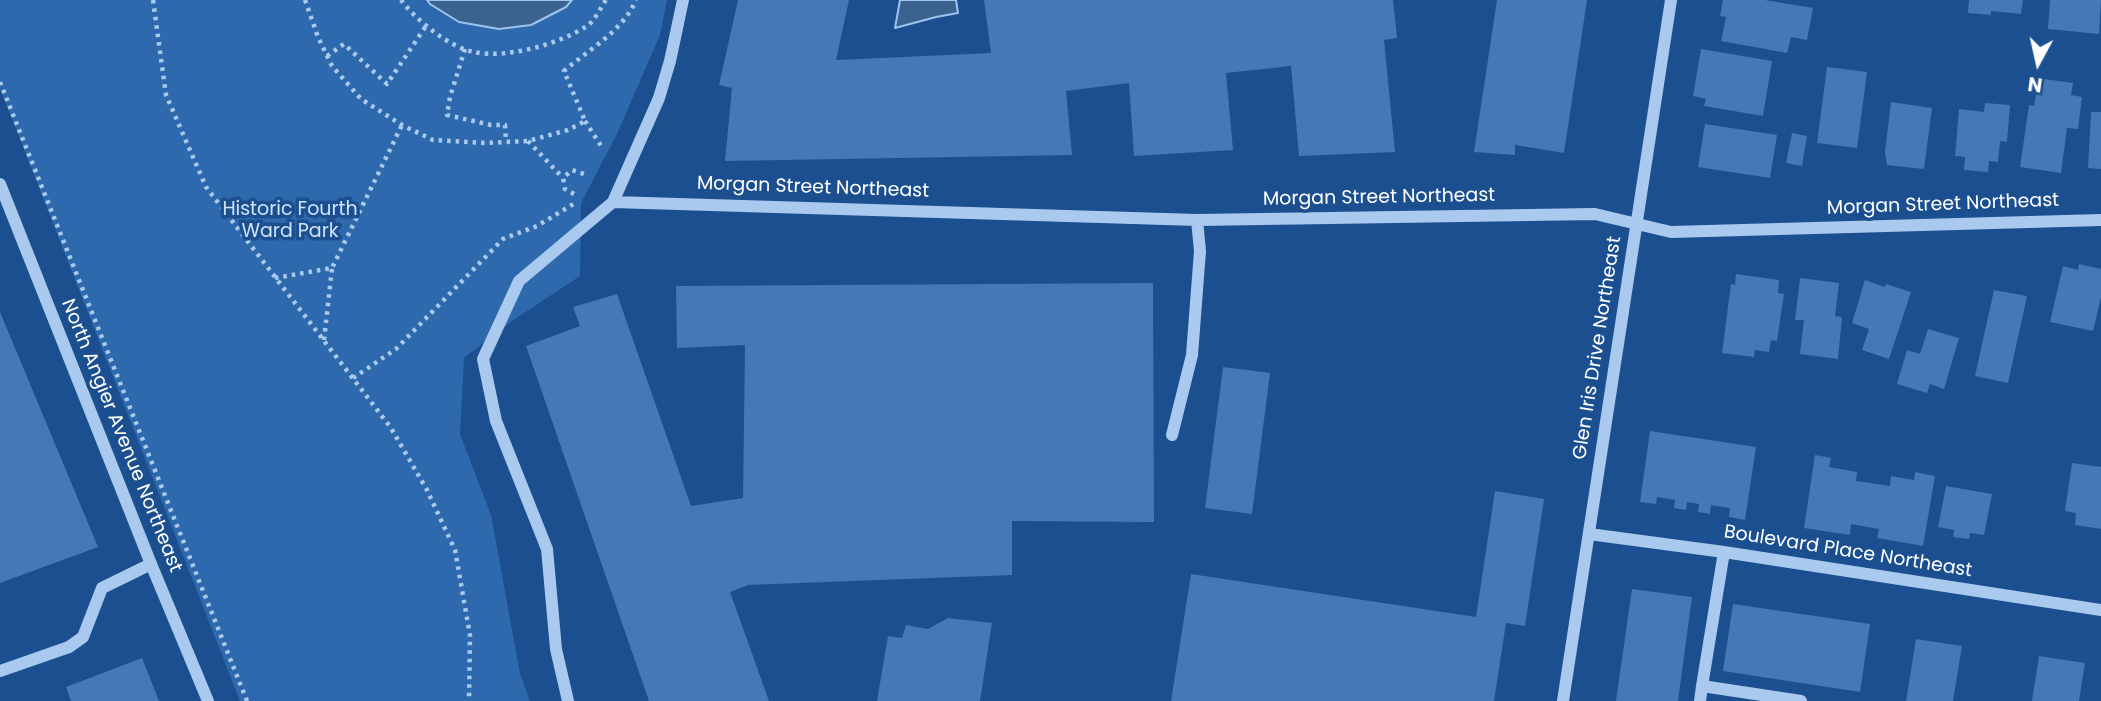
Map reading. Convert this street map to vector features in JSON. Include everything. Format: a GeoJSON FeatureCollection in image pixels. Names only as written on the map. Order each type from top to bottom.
{"type":"FeatureCollection","features":[{"type":"Feature","properties":{"kind":"street"},"geometry":{"type":"LineString","coordinates":[[568,701],[556,649],[547,549],[496,421],[482,359],[519,281],[613,202],[659,98],[683,0]]}},
{"type":"Feature","properties":{"kind":"street","name":"Glen Iris Drive Northeast"},"geometry":{"type":"LineString","coordinates":[[1563,701],[1671,0]]}},
{"type":"Feature","properties":{"kind":"street","name":"North Angier Avenue Northeast"},"geometry":{"type":"LineString","coordinates":[[0,184],[208,701]]}},
{"type":"Feature","properties":{"kind":"street","name":"Morgan Street Northeast"},"geometry":{"type":"LineString","coordinates":[[613,202],[1198,220],[1595,214],[1671,232],[2101,220]]}},
{"type":"Feature","properties":{"kind":"street"},"geometry":{"type":"LineString","coordinates":[[1172,435],[1192,355],[1200,251],[1198,220]]}},
{"type":"Feature","properties":{"kind":"street","name":"Boulevard Place Northeast"},"geometry":{"type":"LineString","coordinates":[[1589,534],[2101,610]]}},
{"type":"Feature","properties":{"kind":"street"},"geometry":{"type":"LineString","coordinates":[[1700,701],[1724,552]]}},
{"type":"Feature","properties":{"kind":"street"},"geometry":{"type":"LineString","coordinates":[[0,671],[69,647],[83,637],[102,588],[151,564]]}},
{"type":"Feature","properties":{"kind":"street"},"geometry":{"type":"LineString","coordinates":[[1702,687],[1801,701]]}},
{"type":"Feature","properties":{"kind":"path"},"geometry":{"type":"LineString","coordinates":[[153,0],[166,95],[206,187],[391,428],[427,490],[455,550],[470,635],[469,701]]}},
{"type":"Feature","properties":{"kind":"path"},"geometry":{"type":"LineString","coordinates":[[305,0],[332,66],[361,99],[432,140],[528,141],[568,130],[585,121]]}},
{"type":"Feature","properties":{"kind":"path"},"geometry":{"type":"LineString","coordinates":[[401,0],[407,9],[436,35],[465,49],[472,52],[515,53],[559,39],[589,25],[606,0]]}},
{"type":"Feature","properties":{"kind":"path"},"geometry":{"type":"LineString","coordinates":[[603,149],[585,121],[564,71],[611,33],[636,0]]}},
{"type":"Feature","properties":{"kind":"path"},"geometry":{"type":"LineString","coordinates":[[327,56],[344,44],[387,84],[426,26]]}},
{"type":"Feature","properties":{"kind":"path"},"geometry":{"type":"LineString","coordinates":[[465,49],[447,115],[492,125],[505,125],[506,142]]}},
{"type":"Feature","properties":{"kind":"path"},"geometry":{"type":"LineString","coordinates":[[0,82],[247,701]]}},
{"type":"Feature","properties":{"kind":"path"},"geometry":{"type":"LineString","coordinates":[[324,341],[332,268],[402,125]]}},
{"type":"Feature","properties":{"kind":"path"},"geometry":{"type":"LineString","coordinates":[[528,141],[563,178],[565,189],[574,194]]}},
{"type":"Feature","properties":{"kind":"path"},"geometry":{"type":"LineString","coordinates":[[563,178],[572,170],[584,174]]}},
{"type":"Feature","properties":{"kind":"path"},"geometry":{"type":"LineString","coordinates":[[353,378],[397,349],[503,239],[537,226],[575,202]]}},
{"type":"Feature","properties":{"kind":"path"},"geometry":{"type":"LineString","coordinates":[[275,278],[332,268]]}},
{"type":"Feature","properties":{"kind":"green space","name":"Historic Fourth Ward Park"},"geometry":{"type":"Polygon","coordinates":[[[0,0],[667,0],[660,35],[617,134],[581,203],[580,276],[512,321],[464,358],[460,434],[491,515],[520,674],[530,701],[240,701],[0,88],[0,0]]]}},
{"type":"Feature","properties":{"kind":"shaded area"},"geometry":{"type":"Polygon","coordinates":[[[427,0],[572,0],[566,7],[531,25],[499,29],[459,22],[427,0]]]}},
{"type":"Feature","properties":{"kind":"shaded area"},"geometry":{"type":"Polygon","coordinates":[[[900,0],[956,0],[958,13],[895,28],[900,0]]]}},
{"type":"Feature","properties":{"kind":"building"},"geometry":{"type":"Polygon","coordinates":[[[738,0],[849,0],[836,60],[991,53],[984,0],[1393,0],[1397,38],[1384,40],[1395,152],[1299,156],[1291,66],[1226,73],[1233,150],[1134,156],[1129,83],[1066,91],[1072,155],[725,161],[732,88],[719,85],[738,0]]]}},
{"type":"Feature","properties":{"kind":"building"},"geometry":{"type":"Polygon","coordinates":[[[1497,0],[1587,0],[1564,153],[1515,145],[1515,155],[1474,152],[1497,0]]]}},
{"type":"Feature","properties":{"kind":"building"},"geometry":{"type":"Polygon","coordinates":[[[1723,0],[1765,0],[1813,8],[1807,40],[1791,37],[1787,53],[1721,41],[1726,17],[1720,16],[1723,0]]]}},
{"type":"Feature","properties":{"kind":"building"},"geometry":{"type":"Polygon","coordinates":[[[1969,0],[2023,0],[2021,14],[1991,11],[1991,15],[1968,13],[1969,0]]]}},
{"type":"Feature","properties":{"kind":"building"},"geometry":{"type":"Polygon","coordinates":[[[2050,0],[2101,0],[2099,34],[2048,29],[2050,0]]]}},
{"type":"Feature","properties":{"kind":"building"},"geometry":{"type":"Polygon","coordinates":[[[1701,49],[1772,61],[1763,116],[1704,106],[1706,99],[1693,96],[1701,49]]]}},
{"type":"Feature","properties":{"kind":"building"},"geometry":{"type":"Polygon","coordinates":[[[1827,67],[1867,72],[1857,148],[1817,143],[1827,67]]]}},
{"type":"Feature","properties":{"kind":"building"},"geometry":{"type":"Polygon","coordinates":[[[2030,77],[2073,83],[2071,95],[2082,97],[2078,129],[2067,128],[2061,173],[2020,167],[2029,105],[2034,106],[2036,94],[2027,93],[2030,77]]]}},
{"type":"Feature","properties":{"kind":"building"},"geometry":{"type":"Polygon","coordinates":[[[1891,102],[1932,108],[1924,169],[1887,165],[1885,152],[1891,102]]]}},
{"type":"Feature","properties":{"kind":"building"},"geometry":{"type":"Polygon","coordinates":[[[1985,103],[2010,105],[2007,142],[2000,141],[1998,162],[1989,161],[1988,172],[1964,170],[1965,157],[1955,156],[1959,109],[1984,112],[1985,103]]]}},
{"type":"Feature","properties":{"kind":"building"},"geometry":{"type":"Polygon","coordinates":[[[2091,112],[2101,112],[2101,169],[2088,168],[2091,112]]]}},
{"type":"Feature","properties":{"kind":"building"},"geometry":{"type":"Polygon","coordinates":[[[1705,124],[1777,135],[1770,178],[1698,167],[1705,124]]]}},
{"type":"Feature","properties":{"kind":"building"},"geometry":{"type":"Polygon","coordinates":[[[1792,133],[1807,136],[1802,166],[1786,163],[1792,133]]]}},
{"type":"Feature","properties":{"kind":"building"},"geometry":{"type":"Polygon","coordinates":[[[2079,264],[2101,269],[2101,297],[2093,331],[2050,322],[2063,266],[2078,270],[2079,264]]]}},
{"type":"Feature","properties":{"kind":"building"},"geometry":{"type":"Polygon","coordinates":[[[1736,274],[1779,280],[1778,293],[1784,294],[1777,341],[1771,340],[1769,352],[1755,350],[1754,357],[1722,353],[1731,284],[1735,285],[1736,274]]]}},
{"type":"Feature","properties":{"kind":"building"},"geometry":{"type":"Polygon","coordinates":[[[1800,278],[1839,283],[1835,316],[1842,317],[1838,359],[1800,354],[1804,320],[1795,320],[1800,278]]]}},
{"type":"Feature","properties":{"kind":"building"},"geometry":{"type":"Polygon","coordinates":[[[1865,280],[1911,292],[1889,359],[1862,350],[1869,329],[1852,323],[1865,280]]]}},
{"type":"Feature","properties":{"kind":"building"},"geometry":{"type":"Polygon","coordinates":[[[1153,283],[1154,522],[1012,521],[1012,575],[748,585],[730,592],[769,701],[649,701],[526,346],[580,326],[573,307],[617,294],[691,506],[743,498],[745,345],[677,348],[676,286],[1153,283]]]}},
{"type":"Feature","properties":{"kind":"building"},"geometry":{"type":"Polygon","coordinates":[[[1994,290],[2027,296],[2008,383],[1975,376],[1994,290]]]}},
{"type":"Feature","properties":{"kind":"building"},"geometry":{"type":"Polygon","coordinates":[[[0,312],[98,547],[0,583],[0,312]]]}},
{"type":"Feature","properties":{"kind":"building"},"geometry":{"type":"Polygon","coordinates":[[[1928,329],[1959,338],[1944,389],[1930,384],[1927,393],[1897,384],[1907,350],[1920,354],[1928,329]]]}},
{"type":"Feature","properties":{"kind":"building"},"geometry":{"type":"Polygon","coordinates":[[[1223,367],[1270,373],[1252,514],[1205,508],[1223,367]]]}},
{"type":"Feature","properties":{"kind":"building"},"geometry":{"type":"Polygon","coordinates":[[[1650,431],[1756,447],[1745,520],[1729,517],[1730,508],[1711,505],[1710,514],[1698,512],[1699,504],[1687,502],[1686,510],[1674,508],[1675,500],[1657,497],[1656,504],[1640,502],[1650,431]]]}},
{"type":"Feature","properties":{"kind":"building"},"geometry":{"type":"Polygon","coordinates":[[[1815,455],[1831,458],[1829,467],[1857,472],[1856,481],[1890,486],[1891,476],[1914,480],[1915,472],[1935,476],[1923,546],[1877,538],[1879,529],[1851,524],[1850,535],[1804,528],[1815,455]]]}},
{"type":"Feature","properties":{"kind":"building"},"geometry":{"type":"Polygon","coordinates":[[[2072,463],[2101,467],[2101,529],[2075,525],[2076,513],[2065,511],[2072,463]]]}},
{"type":"Feature","properties":{"kind":"building"},"geometry":{"type":"Polygon","coordinates":[[[1946,486],[1992,494],[1984,535],[1970,533],[1969,539],[1953,537],[1954,530],[1938,527],[1946,486]]]}},
{"type":"Feature","properties":{"kind":"building"},"geometry":{"type":"Polygon","coordinates":[[[1495,491],[1544,499],[1525,626],[1506,623],[1494,701],[1171,701],[1191,574],[1476,617],[1495,491]]]}},
{"type":"Feature","properties":{"kind":"building"},"geometry":{"type":"Polygon","coordinates":[[[1632,589],[1692,597],[1678,701],[1616,701],[1632,589]]]}},
{"type":"Feature","properties":{"kind":"building"},"geometry":{"type":"Polygon","coordinates":[[[1733,604],[1870,624],[1860,692],[1723,671],[1733,604]]]}},
{"type":"Feature","properties":{"kind":"building"},"geometry":{"type":"Polygon","coordinates":[[[948,618],[992,623],[980,701],[877,701],[888,636],[902,638],[906,625],[928,629],[948,618]]]}},
{"type":"Feature","properties":{"kind":"building"},"geometry":{"type":"Polygon","coordinates":[[[1916,639],[1962,646],[1953,701],[1906,701],[1916,639]]]}},
{"type":"Feature","properties":{"kind":"building"},"geometry":{"type":"Polygon","coordinates":[[[2039,656],[2085,663],[2079,701],[2032,701],[2039,656]]]}},
{"type":"Feature","properties":{"kind":"building"},"geometry":{"type":"Polygon","coordinates":[[[142,658],[159,701],[71,701],[66,687],[142,658]]]}}]}
